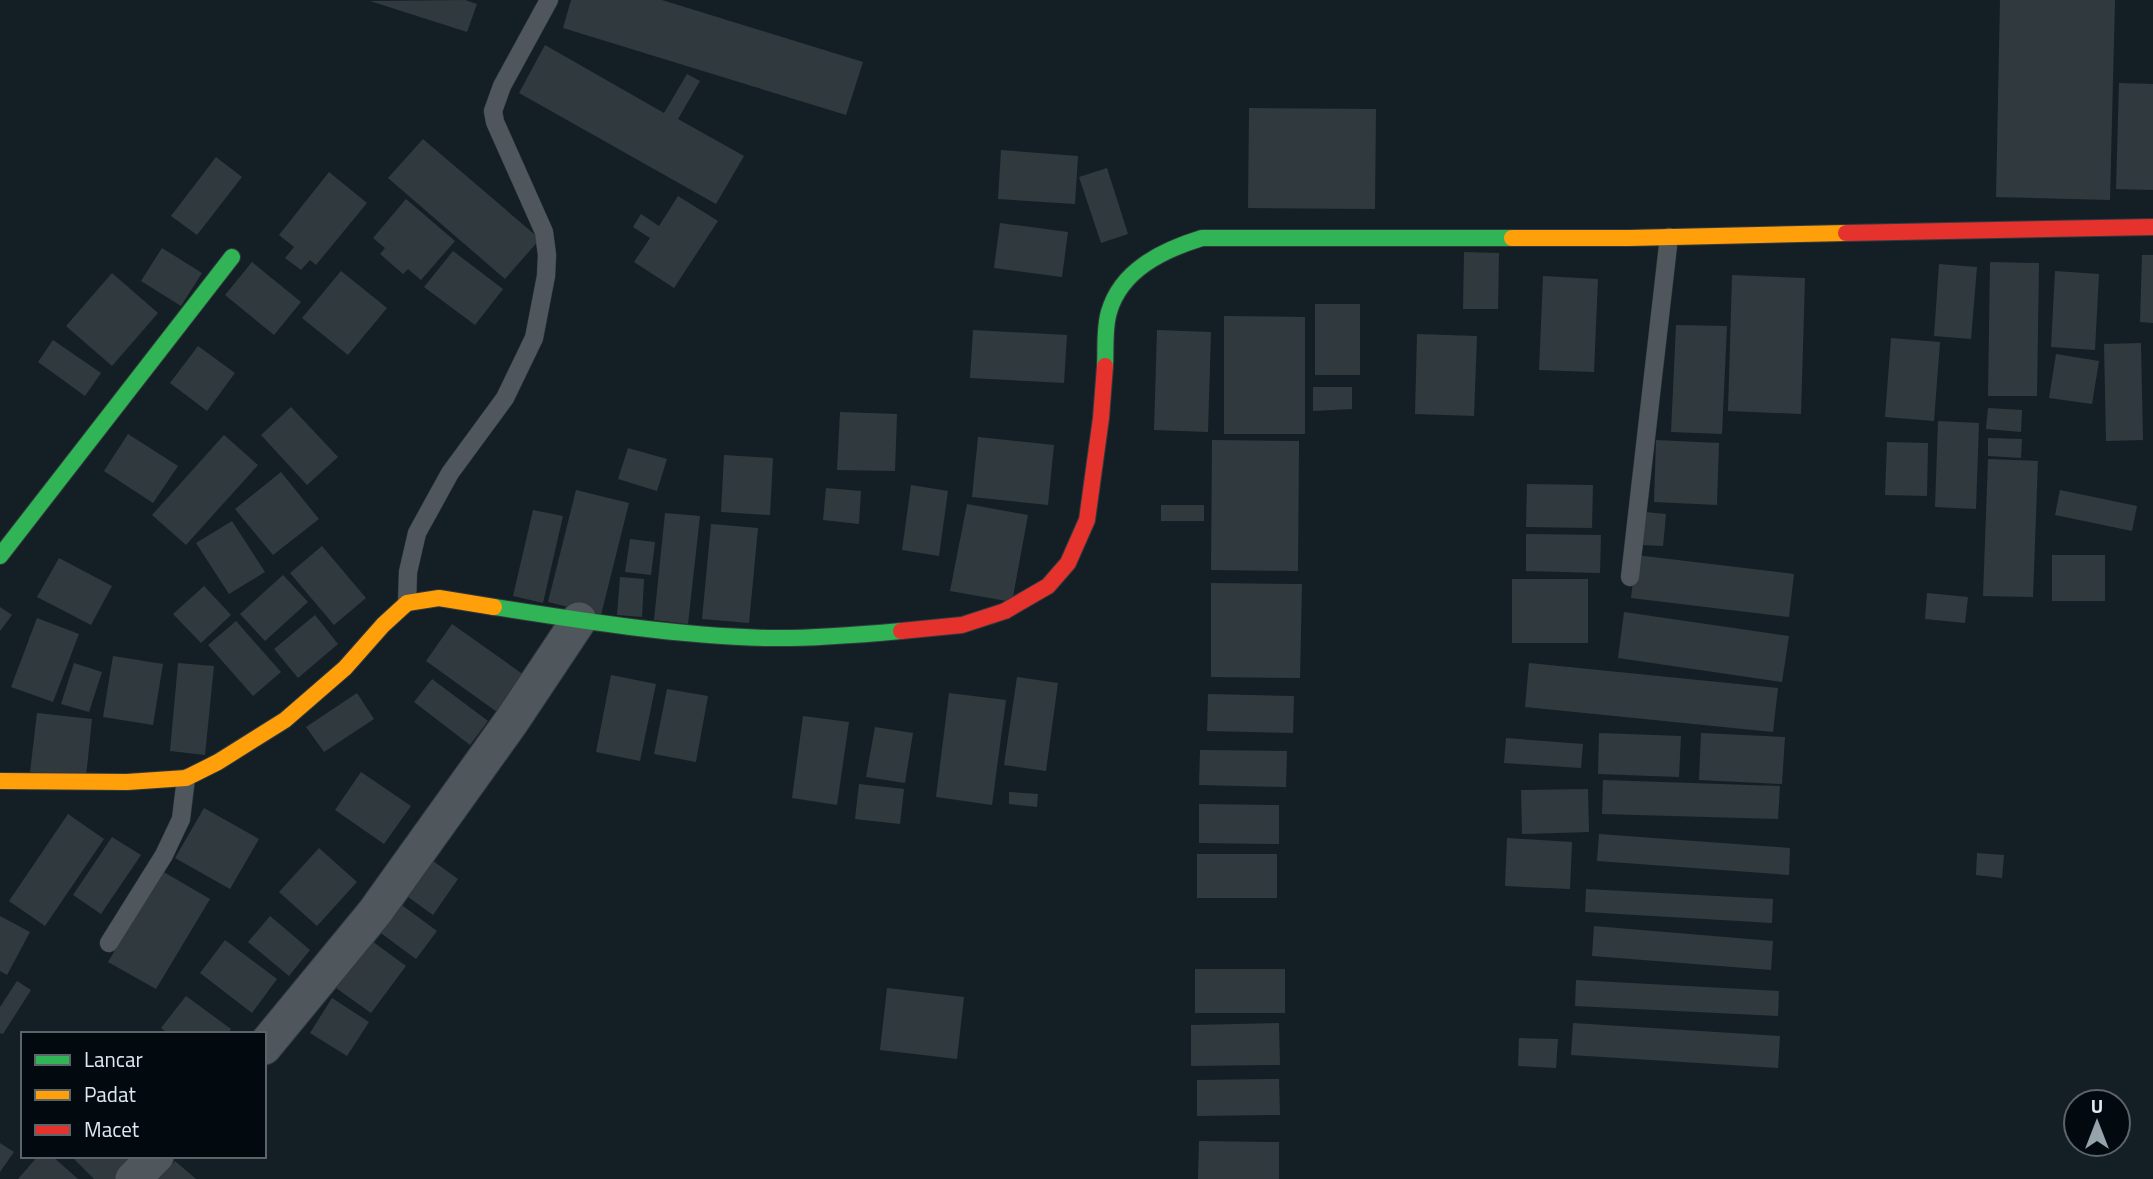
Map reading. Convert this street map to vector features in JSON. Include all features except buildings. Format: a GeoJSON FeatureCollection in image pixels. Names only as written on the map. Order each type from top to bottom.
{"type":"FeatureCollection","features":[{"type":"Feature","properties":{"kind":"street"},"geometry":{"type":"LineString","coordinates":[[0,781],[127,782],[186,778],[218,762],[285,720],[345,668],[383,625],[407,603],[439,598],[579,621],[767,638],[861,635],[962,625],[1006,611],[1048,586],[1068,564],[1087,520],[1101,418],[1108,314],[1117,290],[1139,268],[1172,247],[1202,238],[1669,237],[2153,227]]}},
{"type":"Feature","properties":{"kind":"street"},"geometry":{"type":"LineString","coordinates":[[0,556],[232,257]]}},
{"type":"Feature","properties":{"kind":"street"},"geometry":{"type":"LineString","coordinates":[[266,1045],[376,912],[579,621]]}},
{"type":"Feature","properties":{"kind":"street"},"geometry":{"type":"LineString","coordinates":[[133,1179],[154,1158]]}},
{"type":"Feature","properties":{"kind":"lane"},"geometry":{"type":"LineString","coordinates":[[407,603],[408,572],[417,533],[450,472],[505,398],[534,338],[546,276],[544,232],[495,122],[494,111],[502,86],[549,0]]}},
{"type":"Feature","properties":{"kind":"lane"},"geometry":{"type":"LineString","coordinates":[[1630,577],[1669,237]]}},
{"type":"Feature","properties":{"kind":"lane"},"geometry":{"type":"LineString","coordinates":[[110,943],[164,855],[181,819],[186,778]]}},
{"type":"Feature","properties":{"kind":"traffic: fast"},"geometry":{"type":"LineString","coordinates":[[1105,366],[1107,318],[1123,284],[1145,264],[1202,238],[1512,238]]}},
{"type":"Feature","properties":{"kind":"traffic: fast"},"geometry":{"type":"LineString","coordinates":[[0,556],[232,257]]}},
{"type":"Feature","properties":{"kind":"traffic: fast"},"geometry":{"type":"LineString","coordinates":[[494,607],[630,627],[733,637],[800,638],[901,631]]}},
{"type":"Feature","properties":{"kind":"traffic: slow"},"geometry":{"type":"LineString","coordinates":[[1512,238],[1846,233]]}},
{"type":"Feature","properties":{"kind":"traffic: slow"},"geometry":{"type":"LineString","coordinates":[[0,781],[127,782],[186,778],[218,762],[285,720],[345,668],[383,625],[407,603],[439,598],[494,607]]}},
{"type":"Feature","properties":{"kind":"traffic: jam"},"geometry":{"type":"LineString","coordinates":[[1846,233],[2153,227]]}},
{"type":"Feature","properties":{"kind":"traffic: jam"},"geometry":{"type":"LineString","coordinates":[[901,631],[962,625],[1005,611],[1048,586],[1068,563],[1087,520],[1105,366]]}}]}
